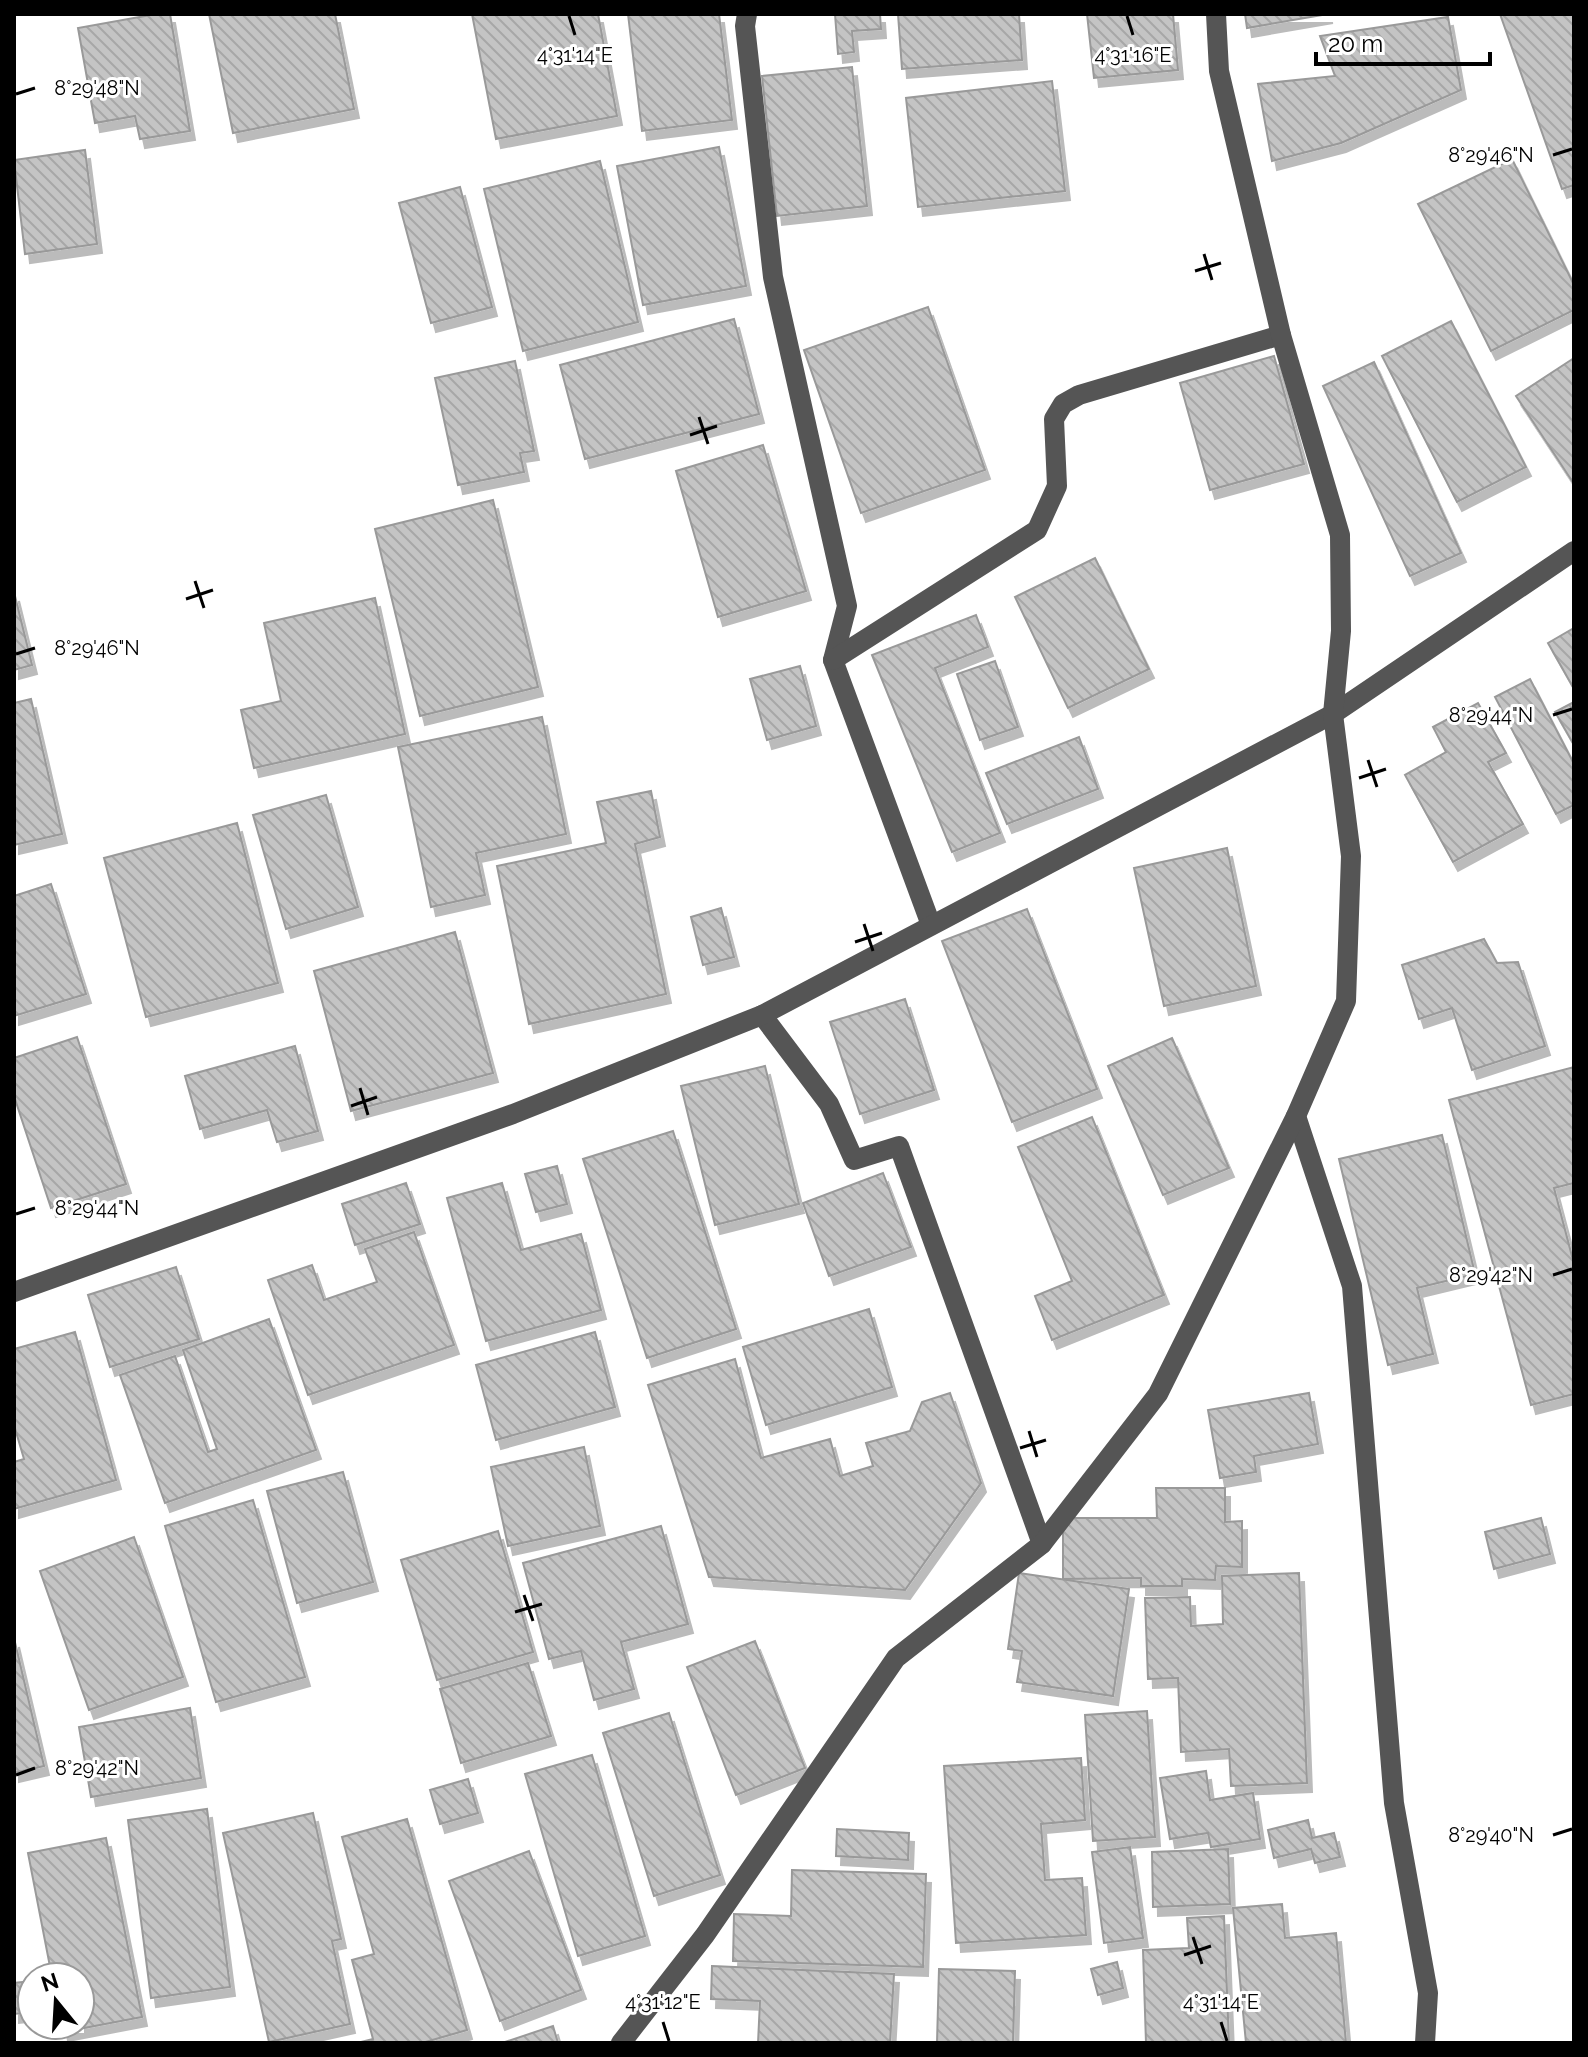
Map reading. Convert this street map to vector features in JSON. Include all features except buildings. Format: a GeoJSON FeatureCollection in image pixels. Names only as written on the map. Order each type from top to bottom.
{"type":"FeatureCollection","features":[{"type":"Feature","properties":{"kind":"street"},"geometry":{"type":"LineString","coordinates":[[747,14],[773,277],[847,606],[833,660],[931,925]]}},
{"type":"Feature","properties":{"kind":"street"},"geometry":{"type":"LineString","coordinates":[[621,2043],[705,1935],[896,1658],[1042,1544],[1158,1394],[1296,1116],[1346,1001],[1351,856],[1333,714],[1341,631],[1340,535],[1281,335],[1219,71],[1216,14]]}},
{"type":"Feature","properties":{"kind":"street"},"geometry":{"type":"LineString","coordinates":[[833,660],[1037,530],[1057,486],[1054,419],[1063,404],[1079,395],[1281,335]]}},
{"type":"Feature","properties":{"kind":"street"},"geometry":{"type":"LineString","coordinates":[[14,1292],[498,1120],[762,1015],[1333,714],[1574,551]]}},
{"type":"Feature","properties":{"kind":"street"},"geometry":{"type":"LineString","coordinates":[[762,1015],[829,1104],[854,1160],[899,1146],[1042,1544]]}},
{"type":"Feature","properties":{"kind":"street"},"geometry":{"type":"LineString","coordinates":[[1296,1116],[1352,1286],[1394,1803],[1428,1993],[1425,2043]]}}]}
